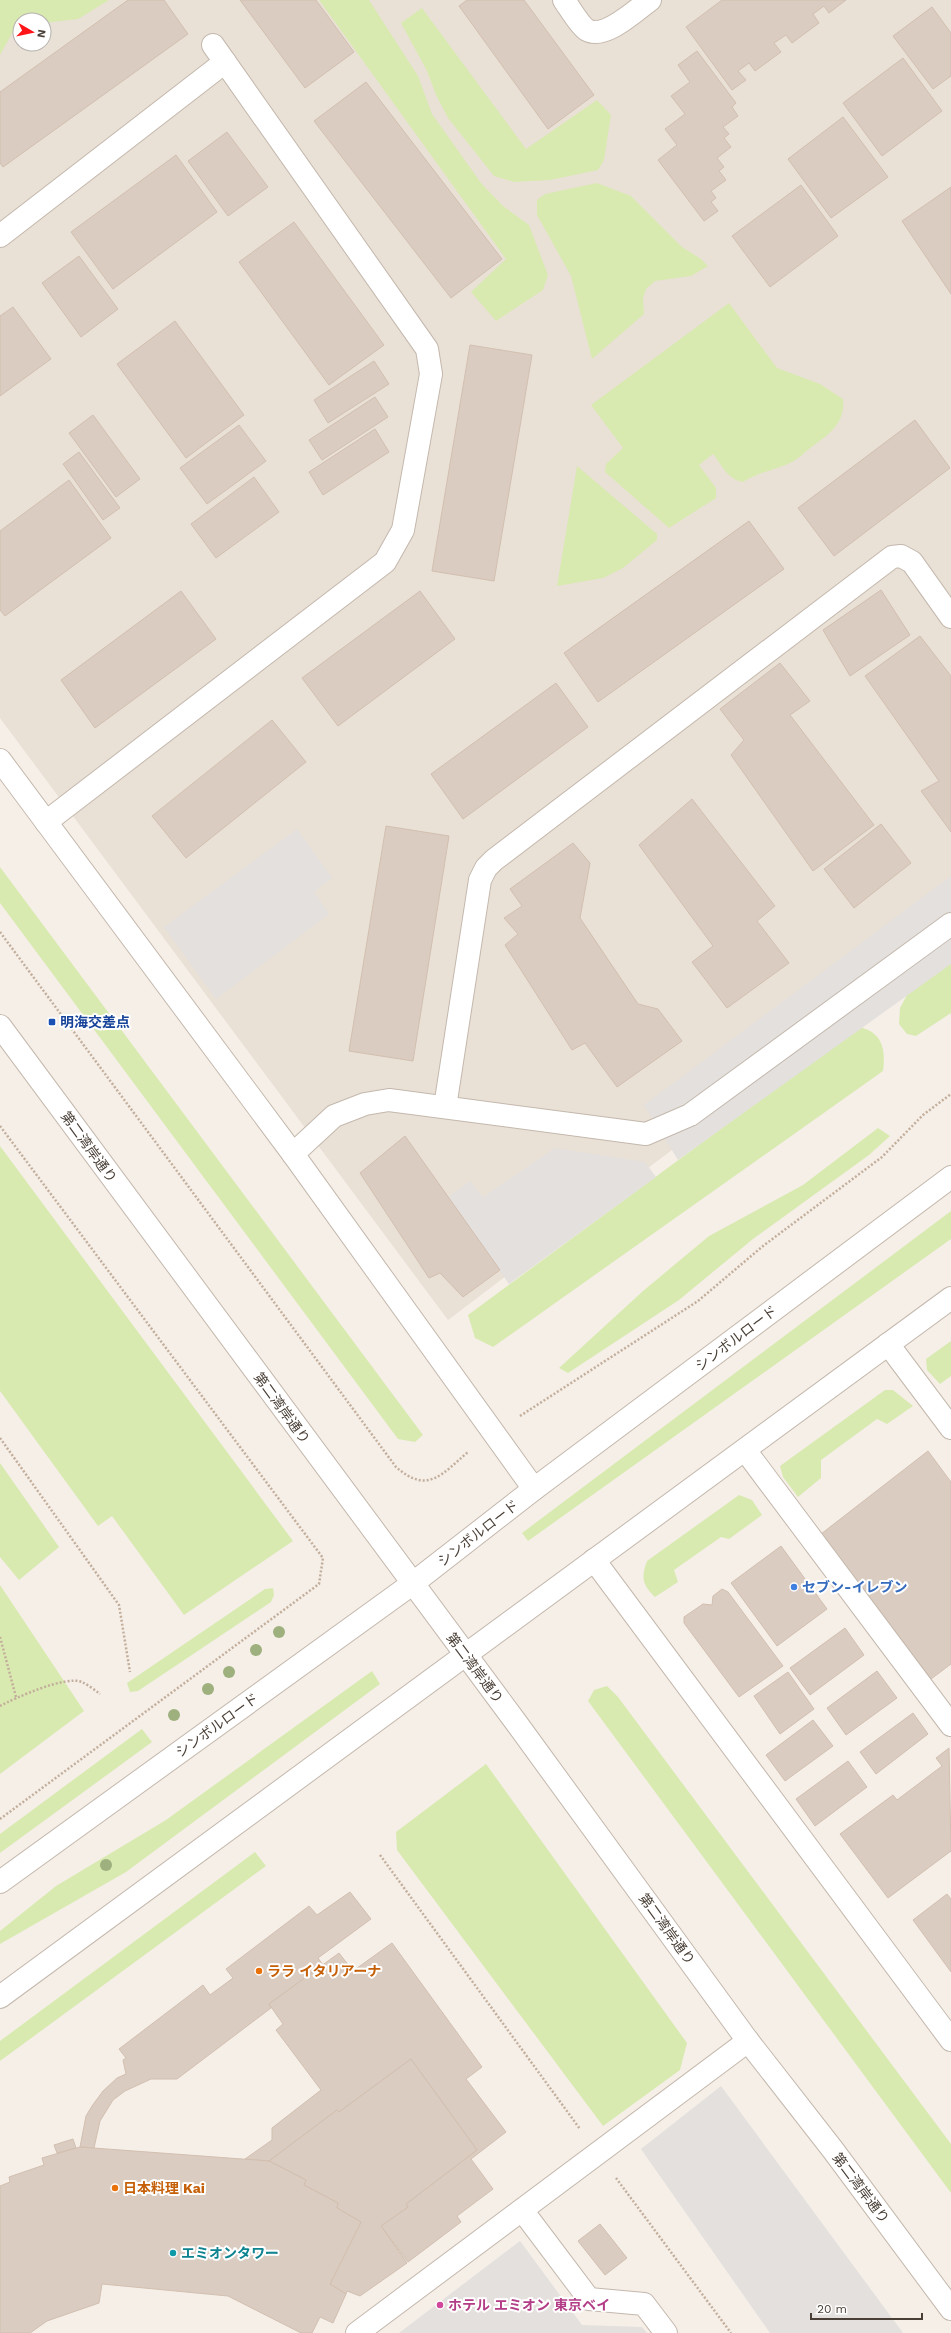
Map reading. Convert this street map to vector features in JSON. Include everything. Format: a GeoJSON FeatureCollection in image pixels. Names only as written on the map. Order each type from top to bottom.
{"type":"FeatureCollection","features":[{"type":"Feature","properties":{"kind":"street"},"geometry":{"type":"LineString","coordinates":[[564,0],[586,30],[594,32],[607,30],[618,24],[650,0]]}},
{"type":"Feature","properties":{"kind":"street"},"geometry":{"type":"LineString","coordinates":[[0,236],[219,53],[427,350],[431,374],[402,530],[385,562],[46,822]]}},
{"type":"Feature","properties":{"kind":"street"},"geometry":{"type":"LineString","coordinates":[[444,1108],[480,880],[486,868],[494,860],[892,557],[901,556],[912,562],[951,617]]}},
{"type":"Feature","properties":{"kind":"street"},"geometry":{"type":"LineString","coordinates":[[0,760],[293,1154],[534,1489]]}},
{"type":"Feature","properties":{"kind":"street"},"geometry":{"type":"LineString","coordinates":[[293,1154],[334,1116],[365,1104],[389,1100],[646,1134],[690,1115],[951,924]]}},
{"type":"Feature","properties":{"kind":"street","name":"第二湾岸通り"},"geometry":{"type":"LineString","coordinates":[[0,1026],[466,1655],[748,2041],[833,2150],[951,2309]]}},
{"type":"Feature","properties":{"kind":"street","name":"シンボルロード"},"geometry":{"type":"LineString","coordinates":[[0,1882],[412,1584],[534,1489],[951,1177]]}},
{"type":"Feature","properties":{"kind":"street"},"geometry":{"type":"LineString","coordinates":[[0,1997],[951,1298]]}},
{"type":"Feature","properties":{"kind":"street"},"geometry":{"type":"LineString","coordinates":[[888,1344],[951,1428]]}},
{"type":"Feature","properties":{"kind":"street"},"geometry":{"type":"LineString","coordinates":[[745,1450],[951,1725]]}},
{"type":"Feature","properties":{"kind":"street"},"geometry":{"type":"LineString","coordinates":[[594,1560],[951,2040]]}},
{"type":"Feature","properties":{"kind":"street"},"geometry":{"type":"LineString","coordinates":[[357,2333],[748,2041]]}},
{"type":"Feature","properties":{"kind":"street"},"geometry":{"type":"LineString","coordinates":[[522,2210],[589,2300],[644,2304],[666,2333]]}},
{"type":"Feature","properties":{"kind":"path"},"geometry":{"type":"LineString","coordinates":[[0,932],[396,1467],[408,1478],[424,1480],[436,1479],[493,1432],[698,1302],[763,1246],[882,1157],[923,1114],[951,1094]]}},
{"type":"Feature","properties":{"kind":"path"},"geometry":{"type":"LineString","coordinates":[[0,1126],[323,1558],[319,1584],[0,1819]]}},
{"type":"Feature","properties":{"kind":"path"},"geometry":{"type":"LineString","coordinates":[[0,1438],[119,1605],[130,1672]]}},
{"type":"Feature","properties":{"kind":"path"},"geometry":{"type":"LineString","coordinates":[[0,1636],[16,1697]]}},
{"type":"Feature","properties":{"kind":"path"},"geometry":{"type":"LineString","coordinates":[[0,1706],[16,1697],[54,1684],[81,1681],[100,1694]]}},
{"type":"Feature","properties":{"kind":"path"},"geometry":{"type":"LineString","coordinates":[[380,1854],[598,2154],[732,2333]]}},
{"type":"Feature","properties":{"kind":"shaded area"},"geometry":{"type":"Polygon","coordinates":[[[0,0],[951,0],[951,938],[448,1320],[0,718],[0,0]]]}},
{"type":"Feature","properties":{"kind":"shaded area"},"geometry":{"type":"Polygon","coordinates":[[[297,829],[332,878],[314,892],[329,914],[216,999],[164,927],[297,829]]]}},
{"type":"Feature","properties":{"kind":"shaded area"},"geometry":{"type":"Polygon","coordinates":[[[951,876],[951,964],[678,1160],[644,1105],[951,876]]]}},
{"type":"Feature","properties":{"kind":"shaded area"},"geometry":{"type":"Polygon","coordinates":[[[555,1148],[645,1162],[656,1177],[509,1284],[448,1197],[470,1181],[483,1197],[555,1148]]]}},
{"type":"Feature","properties":{"kind":"shaded area"},"geometry":{"type":"Polygon","coordinates":[[[721,2086],[903,2333],[770,2333],[641,2149],[721,2086]]]}},
{"type":"Feature","properties":{"kind":"shaded area"},"geometry":{"type":"Polygon","coordinates":[[[520,2241],[582,2325],[642,2327],[647,2333],[399,2333],[520,2241]]]}},
{"type":"Feature","properties":{"kind":"green space"},"geometry":{"type":"Polygon","coordinates":[[[0,0],[109,0],[78,19],[52,22],[52,12],[12,12],[12,33],[0,55],[0,0]]]}},
{"type":"Feature","properties":{"kind":"green space"},"geometry":{"type":"Polygon","coordinates":[[[319,0],[369,0],[418,76],[432,114],[481,183],[503,206],[529,225],[548,275],[543,290],[496,321],[471,292],[506,259],[319,0]]]}},
{"type":"Feature","properties":{"kind":"green space"},"geometry":{"type":"Polygon","coordinates":[[[422,8],[526,149],[597,100],[611,115],[604,160],[598,170],[550,180],[514,182],[494,176],[448,118],[436,95],[427,71],[401,23],[422,8]]]}},
{"type":"Feature","properties":{"kind":"green space"},"geometry":{"type":"Polygon","coordinates":[[[597,183],[631,196],[682,247],[701,259],[708,266],[691,276],[655,281],[646,289],[643,298],[644,314],[592,359],[571,276],[537,215],[537,200],[545,194],[597,183]]]}},
{"type":"Feature","properties":{"kind":"green space"},"geometry":{"type":"Polygon","coordinates":[[[729,303],[777,368],[820,384],[843,399],[841,416],[834,428],[828,434],[792,462],[743,482],[729,475],[713,454],[699,465],[716,488],[716,498],[669,528],[605,472],[606,464],[623,448],[591,405],[729,303]]]}},
{"type":"Feature","properties":{"kind":"green space"},"geometry":{"type":"Polygon","coordinates":[[[577,466],[657,534],[657,540],[623,568],[603,578],[557,586],[577,466]]]}},
{"type":"Feature","properties":{"kind":"green space"},"geometry":{"type":"Polygon","coordinates":[[[0,867],[423,1435],[415,1442],[398,1439],[0,903],[0,867]]]}},
{"type":"Feature","properties":{"kind":"green space"},"geometry":{"type":"Polygon","coordinates":[[[951,962],[951,1013],[916,1036],[907,1034],[899,1024],[900,1008],[908,993],[951,962]]]}},
{"type":"Feature","properties":{"kind":"green space"},"geometry":{"type":"Polygon","coordinates":[[[859,1027],[867,1029],[873,1033],[881,1043],[884,1056],[883,1071],[493,1347],[475,1338],[468,1315],[859,1027]]]}},
{"type":"Feature","properties":{"kind":"green space"},"geometry":{"type":"Polygon","coordinates":[[[878,1128],[890,1136],[869,1155],[753,1239],[679,1300],[568,1373],[559,1368],[643,1291],[709,1236],[803,1185],[878,1128]]]}},
{"type":"Feature","properties":{"kind":"green space"},"geometry":{"type":"Polygon","coordinates":[[[0,1146],[293,1541],[184,1615],[112,1516],[98,1526],[0,1391],[0,1146]]]}},
{"type":"Feature","properties":{"kind":"green space"},"geometry":{"type":"Polygon","coordinates":[[[951,1211],[951,1239],[528,1541],[522,1533],[951,1211]]]}},
{"type":"Feature","properties":{"kind":"green space"},"geometry":{"type":"Polygon","coordinates":[[[951,1341],[951,1376],[940,1384],[927,1370],[926,1359],[951,1341]]]}},
{"type":"Feature","properties":{"kind":"green space"},"geometry":{"type":"Polygon","coordinates":[[[885,1390],[893,1390],[913,1406],[887,1424],[877,1419],[821,1460],[821,1478],[798,1497],[783,1477],[780,1466],[885,1390]]]}},
{"type":"Feature","properties":{"kind":"green space"},"geometry":{"type":"Polygon","coordinates":[[[0,1463],[59,1547],[19,1580],[0,1557],[0,1463]]]}},
{"type":"Feature","properties":{"kind":"green space"},"geometry":{"type":"Polygon","coordinates":[[[739,1495],[752,1500],[762,1515],[729,1539],[721,1537],[674,1570],[678,1582],[655,1597],[647,1589],[643,1576],[647,1561],[739,1495]]]}},
{"type":"Feature","properties":{"kind":"green space"},"geometry":{"type":"Polygon","coordinates":[[[0,1585],[84,1711],[0,1774],[0,1585]]]}},
{"type":"Feature","properties":{"kind":"green space"},"geometry":{"type":"Polygon","coordinates":[[[273,1588],[274,1595],[271,1602],[138,1691],[130,1692],[127,1683],[265,1589],[273,1588]]]}},
{"type":"Feature","properties":{"kind":"green space"},"geometry":{"type":"Polygon","coordinates":[[[372,1671],[380,1684],[126,1872],[0,1944],[0,1931],[56,1886],[166,1820],[372,1671]]]}},
{"type":"Feature","properties":{"kind":"green space"},"geometry":{"type":"Polygon","coordinates":[[[607,1686],[618,1697],[951,2144],[951,2193],[588,1701],[594,1690],[607,1686]]]}},
{"type":"Feature","properties":{"kind":"green space"},"geometry":{"type":"Polygon","coordinates":[[[142,1729],[152,1742],[0,1853],[0,1834],[142,1729]]]}},
{"type":"Feature","properties":{"kind":"green space"},"geometry":{"type":"Polygon","coordinates":[[[486,1764],[687,2043],[680,2070],[603,2126],[397,1850],[396,1832],[486,1764]]]}},
{"type":"Feature","properties":{"kind":"green space"},"geometry":{"type":"Polygon","coordinates":[[[255,1852],[266,1866],[0,2061],[0,2041],[255,1852]]]}},
{"type":"Feature","properties":{"kind":"building"},"geometry":{"type":"Polygon","coordinates":[[[128,0],[164,0],[188,34],[3,167],[0,163],[0,92],[128,0]]]}},
{"type":"Feature","properties":{"kind":"building"},"geometry":{"type":"Polygon","coordinates":[[[240,0],[316,0],[354,52],[305,88],[240,0]]]}},
{"type":"Feature","properties":{"kind":"building"},"geometry":{"type":"Polygon","coordinates":[[[467,0],[524,0],[594,95],[548,129],[459,6],[467,0]]]}},
{"type":"Feature","properties":{"kind":"building"},"geometry":{"type":"Polygon","coordinates":[[[722,0],[846,0],[829,13],[824,6],[813,14],[819,23],[792,43],[786,35],[774,43],[781,52],[755,71],[749,63],[738,71],[746,80],[732,90],[686,27],[722,0]]]}},
{"type":"Feature","properties":{"kind":"building"},"geometry":{"type":"Polygon","coordinates":[[[932,7],[951,33],[951,76],[933,89],[893,36],[932,7]]]}},
{"type":"Feature","properties":{"kind":"building"},"geometry":{"type":"Polygon","coordinates":[[[697,51],[736,103],[732,107],[738,116],[723,127],[729,134],[724,138],[731,147],[717,158],[724,167],[719,171],[726,180],[711,191],[716,198],[711,202],[718,211],[704,221],[658,160],[677,145],[665,129],[685,114],[671,96],[690,82],[678,65],[697,51]]]}},
{"type":"Feature","properties":{"kind":"building"},"geometry":{"type":"Polygon","coordinates":[[[903,58],[942,111],[882,156],[843,103],[903,58]]]}},
{"type":"Feature","properties":{"kind":"building"},"geometry":{"type":"Polygon","coordinates":[[[366,82],[502,259],[451,298],[314,121],[366,82]]]}},
{"type":"Feature","properties":{"kind":"building"},"geometry":{"type":"Polygon","coordinates":[[[843,117],[888,177],[831,218],[788,159],[843,117]]]}},
{"type":"Feature","properties":{"kind":"building"},"geometry":{"type":"Polygon","coordinates":[[[227,132],[268,187],[228,216],[188,161],[227,132]]]}},
{"type":"Feature","properties":{"kind":"building"},"geometry":{"type":"Polygon","coordinates":[[[176,155],[217,212],[113,289],[71,232],[176,155]]]}},
{"type":"Feature","properties":{"kind":"building"},"geometry":{"type":"Polygon","coordinates":[[[801,185],[838,236],[770,287],[732,236],[801,185]]]}},
{"type":"Feature","properties":{"kind":"building"},"geometry":{"type":"Polygon","coordinates":[[[951,187],[951,294],[902,221],[951,187]]]}},
{"type":"Feature","properties":{"kind":"building"},"geometry":{"type":"Polygon","coordinates":[[[294,222],[384,345],[329,385],[239,262],[294,222]]]}},
{"type":"Feature","properties":{"kind":"building"},"geometry":{"type":"Polygon","coordinates":[[[79,256],[118,309],[81,337],[42,283],[79,256]]]}},
{"type":"Feature","properties":{"kind":"building"},"geometry":{"type":"Polygon","coordinates":[[[13,307],[51,359],[0,396],[0,316],[13,307]]]}},
{"type":"Feature","properties":{"kind":"building"},"geometry":{"type":"Polygon","coordinates":[[[175,321],[244,415],[186,458],[117,364],[175,321]]]}},
{"type":"Feature","properties":{"kind":"building"},"geometry":{"type":"Polygon","coordinates":[[[470,345],[532,355],[494,581],[432,571],[470,345]]]}},
{"type":"Feature","properties":{"kind":"building"},"geometry":{"type":"Polygon","coordinates":[[[374,361],[389,384],[328,423],[314,400],[374,361]]]}},
{"type":"Feature","properties":{"kind":"building"},"geometry":{"type":"Polygon","coordinates":[[[375,397],[388,417],[322,460],[309,440],[375,397]]]}},
{"type":"Feature","properties":{"kind":"building"},"geometry":{"type":"Polygon","coordinates":[[[93,415],[140,479],[116,497],[69,433],[93,415]]]}},
{"type":"Feature","properties":{"kind":"building"},"geometry":{"type":"Polygon","coordinates":[[[915,420],[950,468],[834,556],[798,508],[915,420]]]}},
{"type":"Feature","properties":{"kind":"building"},"geometry":{"type":"Polygon","coordinates":[[[239,425],[266,461],[207,504],[180,468],[239,425]]]}},
{"type":"Feature","properties":{"kind":"building"},"geometry":{"type":"Polygon","coordinates":[[[375,429],[389,452],[323,495],[309,472],[375,429]]]}},
{"type":"Feature","properties":{"kind":"building"},"geometry":{"type":"Polygon","coordinates":[[[79,452],[120,508],[103,520],[63,464],[79,452]]]}},
{"type":"Feature","properties":{"kind":"building"},"geometry":{"type":"Polygon","coordinates":[[[254,477],[279,512],[216,558],[191,524],[254,477]]]}},
{"type":"Feature","properties":{"kind":"building"},"geometry":{"type":"Polygon","coordinates":[[[69,480],[111,538],[5,616],[0,610],[0,531],[69,480]]]}},
{"type":"Feature","properties":{"kind":"building"},"geometry":{"type":"Polygon","coordinates":[[[749,521],[784,569],[598,702],[564,653],[749,521]]]}},
{"type":"Feature","properties":{"kind":"building"},"geometry":{"type":"Polygon","coordinates":[[[881,590],[910,635],[850,676],[823,630],[881,590]]]}},
{"type":"Feature","properties":{"kind":"building"},"geometry":{"type":"Polygon","coordinates":[[[181,591],[216,639],[95,728],[61,680],[181,591]]]}},
{"type":"Feature","properties":{"kind":"building"},"geometry":{"type":"Polygon","coordinates":[[[420,591],[455,639],[338,726],[302,678],[420,591]]]}},
{"type":"Feature","properties":{"kind":"building"},"geometry":{"type":"Polygon","coordinates":[[[920,636],[951,676],[951,832],[921,791],[939,781],[865,676],[920,636]]]}},
{"type":"Feature","properties":{"kind":"building"},"geometry":{"type":"Polygon","coordinates":[[[780,663],[810,701],[790,715],[874,825],[813,871],[731,755],[744,740],[720,709],[780,663]]]}},
{"type":"Feature","properties":{"kind":"building"},"geometry":{"type":"Polygon","coordinates":[[[556,683],[588,727],[463,819],[431,774],[556,683]]]}},
{"type":"Feature","properties":{"kind":"building"},"geometry":{"type":"Polygon","coordinates":[[[272,720],[306,762],[186,858],[152,816],[272,720]]]}},
{"type":"Feature","properties":{"kind":"building"},"geometry":{"type":"Polygon","coordinates":[[[692,799],[775,906],[757,921],[789,963],[727,1008],[692,962],[713,946],[639,845],[692,799]]]}},
{"type":"Feature","properties":{"kind":"building"},"geometry":{"type":"Polygon","coordinates":[[[881,824],[911,863],[854,908],[824,869],[881,824]]]}},
{"type":"Feature","properties":{"kind":"building"},"geometry":{"type":"Polygon","coordinates":[[[386,826],[449,836],[413,1061],[349,1051],[386,826]]]}},
{"type":"Feature","properties":{"kind":"building"},"geometry":{"type":"Polygon","coordinates":[[[573,843],[590,863],[580,918],[638,1004],[658,1009],[682,1041],[617,1087],[585,1043],[572,1050],[505,945],[518,934],[504,918],[522,906],[510,889],[573,843]]]}},
{"type":"Feature","properties":{"kind":"building"},"geometry":{"type":"Polygon","coordinates":[[[405,1136],[500,1270],[463,1297],[440,1273],[429,1278],[360,1173],[405,1136]]]}},
{"type":"Feature","properties":{"kind":"building"},"geometry":{"type":"Polygon","coordinates":[[[928,1451],[951,1482],[951,1664],[931,1679],[821,1534],[928,1451]]]}},
{"type":"Feature","properties":{"kind":"building"},"geometry":{"type":"Polygon","coordinates":[[[781,1546],[827,1609],[777,1646],[731,1583],[781,1546]]]}},
{"type":"Feature","properties":{"kind":"building"},"geometry":{"type":"Polygon","coordinates":[[[722,1589],[728,1592],[783,1666],[739,1697],[684,1623],[684,1617],[703,1604],[712,1605],[713,1596],[722,1589]]]}},
{"type":"Feature","properties":{"kind":"building"},"geometry":{"type":"Polygon","coordinates":[[[845,1628],[864,1655],[810,1695],[790,1668],[845,1628]]]}},
{"type":"Feature","properties":{"kind":"building"},"geometry":{"type":"Polygon","coordinates":[[[877,1671],[897,1698],[846,1735],[827,1708],[877,1671]]]}},
{"type":"Feature","properties":{"kind":"building"},"geometry":{"type":"Polygon","coordinates":[[[788,1672],[814,1709],[780,1734],[754,1696],[788,1672]]]}},
{"type":"Feature","properties":{"kind":"building"},"geometry":{"type":"Polygon","coordinates":[[[913,1713],[928,1734],[876,1774],[860,1752],[913,1713]]]}},
{"type":"Feature","properties":{"kind":"building"},"geometry":{"type":"Polygon","coordinates":[[[813,1720],[833,1746],[785,1781],[766,1755],[813,1720]]]}},
{"type":"Feature","properties":{"kind":"building"},"geometry":{"type":"Polygon","coordinates":[[[949,1748],[951,1851],[888,1898],[840,1834],[893,1795],[897,1800],[942,1766],[936,1758],[949,1748]]]}},
{"type":"Feature","properties":{"kind":"building"},"geometry":{"type":"Polygon","coordinates":[[[848,1761],[867,1787],[815,1826],[796,1799],[848,1761]]]}},
{"type":"Feature","properties":{"kind":"building"},"geometry":{"type":"Polygon","coordinates":[[[350,1892],[371,1919],[318,1958],[323,1965],[269,2004],[271,2008],[177,2079],[151,2079],[125,2091],[113,2100],[100,2121],[94,2148],[80,2147],[86,2116],[92,2106],[103,2091],[117,2078],[126,2074],[123,2060],[126,2058],[119,2049],[203,1985],[210,1995],[233,1978],[226,1969],[309,1906],[317,1915],[350,1892]]]}},
{"type":"Feature","properties":{"kind":"building"},"geometry":{"type":"Polygon","coordinates":[[[947,1894],[951,1899],[951,1972],[913,1920],[947,1894]]]}},
{"type":"Feature","properties":{"kind":"building"},"geometry":{"type":"Polygon","coordinates":[[[392,1943],[482,2067],[466,2079],[506,2132],[471,2159],[493,2189],[457,2216],[461,2222],[408,2262],[381,2226],[408,2207],[406,2204],[477,2150],[411,2059],[339,2112],[337,2110],[269,2161],[245,2159],[272,2140],[272,2128],[321,2090],[276,2030],[283,2024],[269,2004],[339,1953],[353,1971],[392,1943]]]}},
{"type":"Feature","properties":{"kind":"building"},"geometry":{"type":"Polygon","coordinates":[[[411,2059],[477,2150],[406,2204],[408,2207],[381,2226],[407,2263],[360,2296],[347,2291],[346,2294],[330,2284],[361,2222],[337,2208],[338,2203],[304,2185],[306,2180],[269,2161],[337,2110],[339,2112],[411,2059]]]}},
{"type":"Feature","properties":{"kind":"building"},"geometry":{"type":"Polygon","coordinates":[[[73,2139],[76,2148],[57,2153],[54,2145],[73,2139]]]}},
{"type":"Feature","properties":{"kind":"building","name":"エミオンタワー"},"geometry":{"type":"Polygon","coordinates":[[[80,2147],[269,2161],[306,2180],[304,2185],[338,2203],[337,2208],[361,2222],[330,2284],[346,2294],[333,2323],[320,2317],[312,2333],[301,2333],[228,2296],[102,2284],[99,2303],[47,2321],[30,2333],[0,2333],[0,2186],[10,2182],[9,2177],[44,2165],[42,2158],[80,2147]]]}},
{"type":"Feature","properties":{"kind":"building"},"geometry":{"type":"Polygon","coordinates":[[[600,2224],[627,2258],[605,2275],[578,2241],[600,2224]]]}},
{"type":"Feature","properties":{"kind":"place","name":"明海交差点"},"geometry":{"type":"Point","coordinates":[52,1022]}},
{"type":"Feature","properties":{"kind":"place","name":"セブン-イレブン"},"geometry":{"type":"Point","coordinates":[794,1587]}},
{"type":"Feature","properties":{"kind":"place","name":"ララ イタリアーナ"},"geometry":{"type":"Point","coordinates":[259,1971]}},
{"type":"Feature","properties":{"kind":"place","name":"日本料理 Kai"},"geometry":{"type":"Point","coordinates":[115,2188]}},
{"type":"Feature","properties":{"kind":"place","name":"エミオンタワー"},"geometry":{"type":"Point","coordinates":[173,2253]}},
{"type":"Feature","properties":{"kind":"place","name":"ホテル エミオン 東京ベイ"},"geometry":{"type":"Point","coordinates":[440,2305]}}]}
